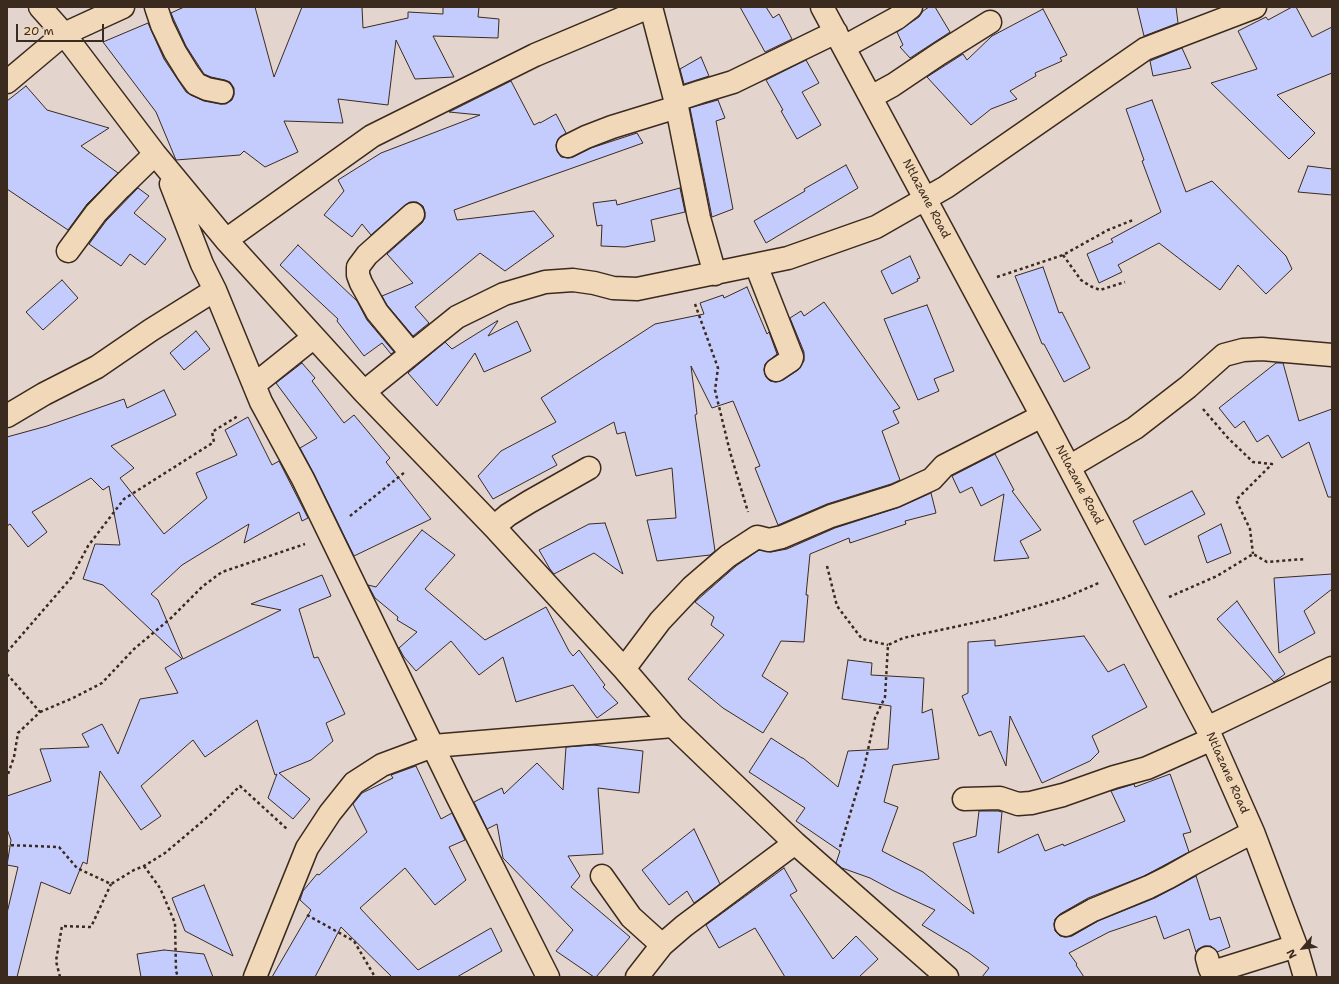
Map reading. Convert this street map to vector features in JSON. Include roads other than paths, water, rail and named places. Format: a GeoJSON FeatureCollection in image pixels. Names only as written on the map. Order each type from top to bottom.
{"type":"FeatureCollection","features":[{"type":"Feature","properties":{"kind":"street"},"geometry":{"type":"LineString","coordinates":[[40,7],[64,34],[159,159],[226,240],[364,392],[494,527],[624,669],[673,726],[795,843],[947,977]]}},
{"type":"Feature","properties":{"kind":"street"},"geometry":{"type":"LineString","coordinates":[[7,82],[64,34],[123,7]]}},
{"type":"Feature","properties":{"kind":"street"},"geometry":{"type":"LineString","coordinates":[[156,7],[162,25],[175,52],[196,84],[207,90],[222,92]]}},
{"type":"Feature","properties":{"kind":"street"},"geometry":{"type":"LineString","coordinates":[[226,240],[372,136],[534,55],[650,7],[676,104],[699,218],[715,274]]}},
{"type":"Feature","properties":{"kind":"street","name":"Ntlazane Road"},"geometry":{"type":"LineString","coordinates":[[822,7],[1070,467],[1210,733],[1253,832],[1296,946],[1305,977]]}},
{"type":"Feature","properties":{"kind":"street"},"geometry":{"type":"LineString","coordinates":[[568,146],[586,137],[676,104],[700,92],[733,82],[897,18],[911,7]]}},
{"type":"Feature","properties":{"kind":"street"},"geometry":{"type":"LineString","coordinates":[[364,392],[456,317],[504,294],[546,282],[573,280],[613,288],[638,290],[788,258],[876,227],[946,187],[1145,49],[1255,7]]}},
{"type":"Feature","properties":{"kind":"street"},"geometry":{"type":"LineString","coordinates":[[871,98],[990,22]]}},
{"type":"Feature","properties":{"kind":"street"},"geometry":{"type":"LineString","coordinates":[[68,250],[101,208],[120,188],[159,159]]}},
{"type":"Feature","properties":{"kind":"street"},"geometry":{"type":"LineString","coordinates":[[159,159],[257,393],[303,479],[548,977]]}},
{"type":"Feature","properties":{"kind":"street"},"geometry":{"type":"LineString","coordinates":[[412,353],[377,312],[361,283],[358,275],[358,267],[367,255],[413,214]]}},
{"type":"Feature","properties":{"kind":"street"},"geometry":{"type":"LineString","coordinates":[[756,265],[792,357],[791,360],[776,370]]}},
{"type":"Feature","properties":{"kind":"street"},"geometry":{"type":"LineString","coordinates":[[7,416],[44,394],[97,367],[157,326],[215,290]]}},
{"type":"Feature","properties":{"kind":"street"},"geometry":{"type":"LineString","coordinates":[[257,393],[314,337]]}},
{"type":"Feature","properties":{"kind":"street"},"geometry":{"type":"LineString","coordinates":[[1070,467],[1135,428],[1188,387],[1224,355],[1243,350],[1262,349],[1332,355]]}},
{"type":"Feature","properties":{"kind":"street"},"geometry":{"type":"LineString","coordinates":[[624,669],[660,621],[692,587],[728,556],[757,537],[769,540],[782,537],[831,516],[895,496],[932,480],[944,466],[1042,416]]}},
{"type":"Feature","properties":{"kind":"street"},"geometry":{"type":"LineString","coordinates":[[494,527],[508,515],[588,468]]}},
{"type":"Feature","properties":{"kind":"street"},"geometry":{"type":"LineString","coordinates":[[964,800],[1000,798],[1018,804],[1030,803],[1063,795],[1114,777],[1147,768],[1332,668]]}},
{"type":"Feature","properties":{"kind":"street"},"geometry":{"type":"LineString","coordinates":[[255,977],[307,848],[330,813],[354,783],[382,765],[434,746],[673,726]]}},
{"type":"Feature","properties":{"kind":"street"},"geometry":{"type":"LineString","coordinates":[[1066,925],[1093,910],[1170,877],[1253,832]]}},
{"type":"Feature","properties":{"kind":"street"},"geometry":{"type":"LineString","coordinates":[[638,977],[662,945],[684,926],[795,843]]}},
{"type":"Feature","properties":{"kind":"street"},"geometry":{"type":"LineString","coordinates":[[602,876],[631,917],[662,945]]}},
{"type":"Feature","properties":{"kind":"street"},"geometry":{"type":"LineString","coordinates":[[1207,958],[1210,969],[1212,971],[1216,971],[1296,946]]}}]}
